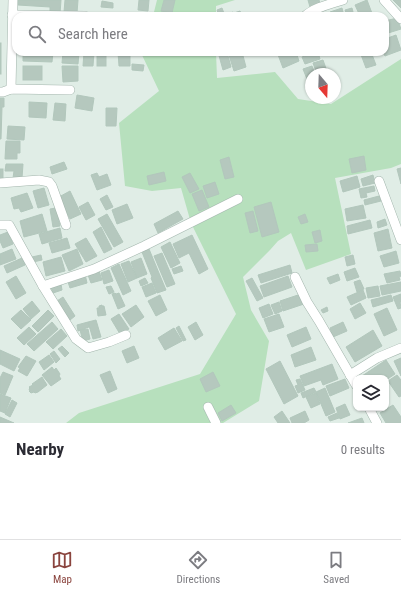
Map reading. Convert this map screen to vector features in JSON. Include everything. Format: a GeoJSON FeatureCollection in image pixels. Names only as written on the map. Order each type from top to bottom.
{"type":"FeatureCollection","features":[{"type":"Feature","properties":{"kind":"street"},"geometry":{"type":"LineString","coordinates":[[12,12],[13,0]]}},
{"type":"Feature","properties":{"kind":"street"},"geometry":{"type":"LineString","coordinates":[[310,12],[343,0]]}},
{"type":"Feature","properties":{"kind":"street"},"geometry":{"type":"LineString","coordinates":[[384,0],[401,19]]}},
{"type":"Feature","properties":{"kind":"street"},"geometry":{"type":"LineString","coordinates":[[11,89],[12,14]]}},
{"type":"Feature","properties":{"kind":"street"},"geometry":{"type":"LineString","coordinates":[[0,92],[11,89],[70,90]]}},
{"type":"Feature","properties":{"kind":"street"},"geometry":{"type":"LineString","coordinates":[[0,183],[39,180],[49,182],[52,186],[66,225]]}},
{"type":"Feature","properties":{"kind":"street"},"geometry":{"type":"LineString","coordinates":[[379,181],[401,240]]}},
{"type":"Feature","properties":{"kind":"street"},"geometry":{"type":"LineString","coordinates":[[43,286],[94,269],[238,199]]}},
{"type":"Feature","properties":{"kind":"street"},"geometry":{"type":"LineString","coordinates":[[0,224],[9,225],[43,286],[76,339],[88,348],[126,335]]}},
{"type":"Feature","properties":{"kind":"street"},"geometry":{"type":"LineString","coordinates":[[295,276],[308,302],[353,380]]}},
{"type":"Feature","properties":{"kind":"street"},"geometry":{"type":"LineString","coordinates":[[350,375],[377,358],[401,348]]}},
{"type":"Feature","properties":{"kind":"street"},"geometry":{"type":"LineString","coordinates":[[208,408],[216,423]]}},
{"type":"Feature","properties":{"kind":"street"},"geometry":{"type":"LineString","coordinates":[[371,411],[377,423]]}},
{"type":"Feature","properties":{"kind":"green space"},"geometry":{"type":"Polygon","coordinates":[[[157,0],[235,0],[216,6],[216,12],[154,12],[157,0]]]}},
{"type":"Feature","properties":{"kind":"green space"},"geometry":{"type":"Polygon","coordinates":[[[142,56],[216,56],[217,78],[275,72],[298,99],[305,100],[305,104],[341,104],[341,98],[401,59],[401,164],[391,168],[335,178],[351,254],[306,270],[291,233],[278,241],[243,277],[251,310],[269,341],[259,401],[223,423],[66,423],[79,413],[200,374],[236,314],[191,223],[181,188],[152,191],[125,186],[119,123],[159,91],[142,56]]]}},
{"type":"Feature","properties":{"kind":"building"},"geometry":{"type":"Polygon","coordinates":[[[18,0],[61,0],[60,12],[50,12],[50,7],[18,5],[18,0]]]}},
{"type":"Feature","properties":{"kind":"building"},"geometry":{"type":"Polygon","coordinates":[[[65,0],[78,0],[77,12],[64,12],[65,0]]]}},
{"type":"Feature","properties":{"kind":"building"},"geometry":{"type":"Polygon","coordinates":[[[139,0],[149,0],[148,11],[138,10],[139,0]]]}},
{"type":"Feature","properties":{"kind":"building"},"geometry":{"type":"Polygon","coordinates":[[[164,0],[175,0],[172,12],[161,11],[164,0]]]}},
{"type":"Feature","properties":{"kind":"building"},"geometry":{"type":"Polygon","coordinates":[[[308,0],[319,0],[320,3],[310,7],[308,0]]]}},
{"type":"Feature","properties":{"kind":"building"},"geometry":{"type":"Polygon","coordinates":[[[367,0],[372,12],[358,12],[355,5],[367,0]]]}},
{"type":"Feature","properties":{"kind":"building"},"geometry":{"type":"Polygon","coordinates":[[[393,0],[401,0],[401,8],[393,0]]]}},
{"type":"Feature","properties":{"kind":"building"},"geometry":{"type":"Polygon","coordinates":[[[102,1],[113,3],[113,8],[101,7],[102,1]]]}},
{"type":"Feature","properties":{"kind":"building"},"geometry":{"type":"Polygon","coordinates":[[[222,8],[224,12],[218,12],[217,10],[222,8]]]}},
{"type":"Feature","properties":{"kind":"building"},"geometry":{"type":"Polygon","coordinates":[[[342,8],[343,12],[330,12],[342,8]]]}},
{"type":"Feature","properties":{"kind":"building"},"geometry":{"type":"Polygon","coordinates":[[[352,8],[353,12],[346,12],[345,10],[352,8]]]}},
{"type":"Feature","properties":{"kind":"building"},"geometry":{"type":"Polygon","coordinates":[[[397,18],[401,29],[389,33],[389,20],[397,18]]]}},
{"type":"Feature","properties":{"kind":"building"},"geometry":{"type":"Polygon","coordinates":[[[396,35],[401,50],[389,54],[389,38],[396,35]]]}},
{"type":"Feature","properties":{"kind":"building"},"geometry":{"type":"Polygon","coordinates":[[[1,43],[1,74],[0,74],[1,43]]]}},
{"type":"Feature","properties":{"kind":"building"},"geometry":{"type":"Polygon","coordinates":[[[23,56],[53,56],[52,62],[23,61],[23,56]]]}},
{"type":"Feature","properties":{"kind":"building"},"geometry":{"type":"Polygon","coordinates":[[[63,56],[79,56],[78,64],[62,63],[63,56]]]}},
{"type":"Feature","properties":{"kind":"building"},"geometry":{"type":"Polygon","coordinates":[[[84,56],[94,56],[93,66],[83,66],[84,56]]]}},
{"type":"Feature","properties":{"kind":"building"},"geometry":{"type":"Polygon","coordinates":[[[97,56],[106,56],[106,66],[97,66],[97,56]]]}},
{"type":"Feature","properties":{"kind":"building"},"geometry":{"type":"Polygon","coordinates":[[[118,56],[130,56],[130,66],[119,66],[118,56]]]}},
{"type":"Feature","properties":{"kind":"building"},"geometry":{"type":"Polygon","coordinates":[[[219,56],[228,56],[231,67],[223,70],[219,56]]]}},
{"type":"Feature","properties":{"kind":"building"},"geometry":{"type":"Polygon","coordinates":[[[229,56],[243,56],[246,67],[234,71],[229,56]]]}},
{"type":"Feature","properties":{"kind":"building"},"geometry":{"type":"Polygon","coordinates":[[[278,56],[297,56],[299,61],[283,68],[278,56]]]}},
{"type":"Feature","properties":{"kind":"building"},"geometry":{"type":"Polygon","coordinates":[[[319,56],[320,59],[305,64],[302,57],[319,56]]]}},
{"type":"Feature","properties":{"kind":"building"},"geometry":{"type":"Polygon","coordinates":[[[362,56],[373,56],[376,65],[366,68],[362,56]]]}},
{"type":"Feature","properties":{"kind":"building"},"geometry":{"type":"Polygon","coordinates":[[[323,60],[326,68],[315,68],[313,63],[323,60]]]}},
{"type":"Feature","properties":{"kind":"building"},"geometry":{"type":"Polygon","coordinates":[[[132,64],[144,65],[143,71],[132,70],[132,64]]]}},
{"type":"Feature","properties":{"kind":"building"},"geometry":{"type":"Polygon","coordinates":[[[23,66],[42,66],[42,80],[23,80],[23,66]]]}},
{"type":"Feature","properties":{"kind":"building"},"geometry":{"type":"Polygon","coordinates":[[[62,66],[78,66],[78,81],[63,82],[62,66]]]}},
{"type":"Feature","properties":{"kind":"building"},"geometry":{"type":"Polygon","coordinates":[[[77,95],[94,98],[92,111],[75,108],[77,95]]]}},
{"type":"Feature","properties":{"kind":"building"},"geometry":{"type":"Polygon","coordinates":[[[0,98],[4,98],[4,107],[2,107],[1,139],[0,139],[0,98]]]}},
{"type":"Feature","properties":{"kind":"building"},"geometry":{"type":"Polygon","coordinates":[[[29,102],[47,103],[46,118],[29,117],[29,102]]]}},
{"type":"Feature","properties":{"kind":"building"},"geometry":{"type":"Polygon","coordinates":[[[55,103],[66,104],[65,121],[53,120],[55,103]]]}},
{"type":"Feature","properties":{"kind":"building"},"geometry":{"type":"Polygon","coordinates":[[[106,108],[117,108],[116,126],[106,126],[106,108]]]}},
{"type":"Feature","properties":{"kind":"building"},"geometry":{"type":"Polygon","coordinates":[[[8,126],[25,127],[24,140],[7,139],[8,126]]]}},
{"type":"Feature","properties":{"kind":"building"},"geometry":{"type":"Polygon","coordinates":[[[6,141],[20,141],[20,153],[17,153],[17,159],[5,159],[6,141]]]}},
{"type":"Feature","properties":{"kind":"building"},"geometry":{"type":"Polygon","coordinates":[[[364,156],[366,170],[352,173],[349,159],[364,156]]]}},
{"type":"Feature","properties":{"kind":"building"},"geometry":{"type":"Polygon","coordinates":[[[229,157],[234,177],[225,179],[220,160],[229,157]]]}},
{"type":"Feature","properties":{"kind":"building"},"geometry":{"type":"Polygon","coordinates":[[[64,162],[67,169],[52,174],[50,167],[64,162]]]}},
{"type":"Feature","properties":{"kind":"building"},"geometry":{"type":"Polygon","coordinates":[[[6,164],[23,164],[22,178],[13,178],[14,171],[5,171],[6,164]]]}},
{"type":"Feature","properties":{"kind":"building"},"geometry":{"type":"Polygon","coordinates":[[[401,168],[401,184],[397,169],[401,168]]]}},
{"type":"Feature","properties":{"kind":"building"},"geometry":{"type":"Polygon","coordinates":[[[0,169],[3,169],[3,179],[0,179],[0,169]]]}},
{"type":"Feature","properties":{"kind":"building"},"geometry":{"type":"Polygon","coordinates":[[[164,172],[166,181],[149,185],[147,176],[164,172]]]}},
{"type":"Feature","properties":{"kind":"building"},"geometry":{"type":"Polygon","coordinates":[[[97,173],[99,177],[107,174],[111,185],[97,190],[91,175],[97,173]]]}},
{"type":"Feature","properties":{"kind":"building"},"geometry":{"type":"Polygon","coordinates":[[[190,173],[199,189],[190,193],[182,177],[190,173]]]}},
{"type":"Feature","properties":{"kind":"building"},"geometry":{"type":"Polygon","coordinates":[[[373,175],[375,183],[363,186],[361,179],[373,175]]]}},
{"type":"Feature","properties":{"kind":"building"},"geometry":{"type":"Polygon","coordinates":[[[357,176],[360,187],[343,192],[340,181],[357,176]]]}},
{"type":"Feature","properties":{"kind":"building"},"geometry":{"type":"Polygon","coordinates":[[[215,182],[219,194],[207,198],[203,186],[215,182]]]}},
{"type":"Feature","properties":{"kind":"building"},"geometry":{"type":"Polygon","coordinates":[[[374,186],[375,191],[366,193],[367,197],[361,198],[359,189],[374,186]]]}},
{"type":"Feature","properties":{"kind":"building"},"geometry":{"type":"Polygon","coordinates":[[[44,188],[49,205],[38,208],[33,191],[44,188]]]}},
{"type":"Feature","properties":{"kind":"building"},"geometry":{"type":"Polygon","coordinates":[[[202,190],[209,207],[199,211],[192,194],[202,190]]]}},
{"type":"Feature","properties":{"kind":"building"},"geometry":{"type":"Polygon","coordinates":[[[70,191],[81,214],[70,219],[59,197],[70,191]]]}},
{"type":"Feature","properties":{"kind":"building"},"geometry":{"type":"Polygon","coordinates":[[[27,193],[33,208],[21,212],[19,208],[14,209],[11,198],[27,193]]]}},
{"type":"Feature","properties":{"kind":"building"},"geometry":{"type":"Polygon","coordinates":[[[107,195],[113,207],[106,210],[100,199],[107,195]]]}},
{"type":"Feature","properties":{"kind":"building"},"geometry":{"type":"Polygon","coordinates":[[[379,196],[381,201],[365,205],[364,200],[379,196]]]}},
{"type":"Feature","properties":{"kind":"building"},"geometry":{"type":"Polygon","coordinates":[[[88,202],[95,215],[86,220],[79,207],[88,202]]]}},
{"type":"Feature","properties":{"kind":"building"},"geometry":{"type":"Polygon","coordinates":[[[271,202],[279,232],[262,237],[254,207],[271,202]]]}},
{"type":"Feature","properties":{"kind":"building"},"geometry":{"type":"Polygon","coordinates":[[[127,204],[133,218],[117,224],[112,210],[127,204]]]}},
{"type":"Feature","properties":{"kind":"building"},"geometry":{"type":"Polygon","coordinates":[[[363,205],[366,218],[347,221],[345,209],[363,205]]]}},
{"type":"Feature","properties":{"kind":"building"},"geometry":{"type":"Polygon","coordinates":[[[56,208],[60,226],[53,227],[50,209],[56,208]]]}},
{"type":"Feature","properties":{"kind":"building"},"geometry":{"type":"Polygon","coordinates":[[[178,211],[183,219],[158,233],[154,224],[178,211]]]}},
{"type":"Feature","properties":{"kind":"building"},"geometry":{"type":"Polygon","coordinates":[[[253,211],[258,231],[250,233],[245,213],[253,211]]]}},
{"type":"Feature","properties":{"kind":"building"},"geometry":{"type":"Polygon","coordinates":[[[42,214],[47,231],[24,237],[20,221],[42,214]]]}},
{"type":"Feature","properties":{"kind":"building"},"geometry":{"type":"Polygon","coordinates":[[[107,214],[123,242],[114,247],[98,219],[107,214]]]}},
{"type":"Feature","properties":{"kind":"building"},"geometry":{"type":"Polygon","coordinates":[[[305,214],[308,222],[301,224],[298,217],[305,214]]]}},
{"type":"Feature","properties":{"kind":"building"},"geometry":{"type":"Polygon","coordinates":[[[385,219],[387,225],[378,228],[377,222],[385,219]]]}},
{"type":"Feature","properties":{"kind":"building"},"geometry":{"type":"Polygon","coordinates":[[[370,220],[372,228],[348,234],[347,226],[370,220]]]}},
{"type":"Feature","properties":{"kind":"building"},"geometry":{"type":"Polygon","coordinates":[[[101,227],[112,249],[104,253],[93,232],[101,227]]]}},
{"type":"Feature","properties":{"kind":"building"},"geometry":{"type":"Polygon","coordinates":[[[60,228],[62,238],[42,244],[39,234],[60,228]]]}},
{"type":"Feature","properties":{"kind":"building"},"geometry":{"type":"Polygon","coordinates":[[[388,229],[392,248],[378,251],[374,233],[388,229]]]}},
{"type":"Feature","properties":{"kind":"building"},"geometry":{"type":"Polygon","coordinates":[[[320,230],[322,241],[315,243],[312,232],[320,230]]]}},
{"type":"Feature","properties":{"kind":"building"},"geometry":{"type":"Polygon","coordinates":[[[8,232],[13,244],[3,248],[0,241],[0,235],[8,232]]]}},
{"type":"Feature","properties":{"kind":"building"},"geometry":{"type":"Polygon","coordinates":[[[192,235],[208,269],[199,274],[189,253],[179,258],[173,244],[192,235]]]}},
{"type":"Feature","properties":{"kind":"building"},"geometry":{"type":"Polygon","coordinates":[[[67,238],[70,248],[52,253],[49,243],[67,238]]]}},
{"type":"Feature","properties":{"kind":"building"},"geometry":{"type":"Polygon","coordinates":[[[86,238],[97,256],[86,262],[75,244],[86,238]]]}},
{"type":"Feature","properties":{"kind":"building"},"geometry":{"type":"Polygon","coordinates":[[[170,242],[180,263],[171,268],[161,247],[170,242]]]}},
{"type":"Feature","properties":{"kind":"building"},"geometry":{"type":"Polygon","coordinates":[[[317,244],[318,251],[306,252],[305,245],[317,244]]]}},
{"type":"Feature","properties":{"kind":"building"},"geometry":{"type":"Polygon","coordinates":[[[12,249],[16,259],[0,265],[0,254],[12,249]]]}},
{"type":"Feature","properties":{"kind":"building"},"geometry":{"type":"Polygon","coordinates":[[[77,249],[83,264],[69,271],[62,255],[77,249]]]}},
{"type":"Feature","properties":{"kind":"building"},"geometry":{"type":"Polygon","coordinates":[[[149,249],[166,290],[157,293],[142,252],[149,249]]]}},
{"type":"Feature","properties":{"kind":"building"},"geometry":{"type":"Polygon","coordinates":[[[396,251],[399,263],[384,267],[380,256],[396,251]]]}},
{"type":"Feature","properties":{"kind":"building"},"geometry":{"type":"Polygon","coordinates":[[[162,253],[175,284],[167,287],[154,256],[162,253]]]}},
{"type":"Feature","properties":{"kind":"building"},"geometry":{"type":"Polygon","coordinates":[[[41,255],[42,260],[33,262],[32,257],[41,255]]]}},
{"type":"Feature","properties":{"kind":"building"},"geometry":{"type":"Polygon","coordinates":[[[353,255],[355,264],[347,266],[345,257],[353,255]]]}},
{"type":"Feature","properties":{"kind":"building"},"geometry":{"type":"Polygon","coordinates":[[[61,257],[65,271],[46,276],[43,262],[61,257]]]}},
{"type":"Feature","properties":{"kind":"building"},"geometry":{"type":"Polygon","coordinates":[[[22,258],[25,265],[7,273],[4,266],[22,258]]]}},
{"type":"Feature","properties":{"kind":"building"},"geometry":{"type":"Polygon","coordinates":[[[141,258],[147,274],[137,278],[131,262],[141,258]]]}},
{"type":"Feature","properties":{"kind":"building"},"geometry":{"type":"Polygon","coordinates":[[[129,261],[137,278],[128,282],[121,264],[129,261]]]}},
{"type":"Feature","properties":{"kind":"building"},"geometry":{"type":"Polygon","coordinates":[[[119,264],[131,291],[123,295],[111,268],[119,264]]]}},
{"type":"Feature","properties":{"kind":"building"},"geometry":{"type":"Polygon","coordinates":[[[290,265],[292,273],[261,283],[258,275],[290,265]]]}},
{"type":"Feature","properties":{"kind":"building"},"geometry":{"type":"Polygon","coordinates":[[[181,266],[183,271],[174,274],[172,269],[181,266]]]}},
{"type":"Feature","properties":{"kind":"building"},"geometry":{"type":"Polygon","coordinates":[[[355,268],[359,277],[347,281],[344,272],[355,268]]]}},
{"type":"Feature","properties":{"kind":"building"},"geometry":{"type":"Polygon","coordinates":[[[109,270],[113,281],[104,284],[101,273],[109,270]]]}},
{"type":"Feature","properties":{"kind":"building"},"geometry":{"type":"Polygon","coordinates":[[[99,271],[102,280],[91,283],[88,275],[99,271]]]}},
{"type":"Feature","properties":{"kind":"building"},"geometry":{"type":"Polygon","coordinates":[[[400,271],[400,280],[387,283],[384,274],[400,271]]]}},
{"type":"Feature","properties":{"kind":"building"},"geometry":{"type":"Polygon","coordinates":[[[85,274],[87,283],[70,288],[67,279],[85,274]]]}},
{"type":"Feature","properties":{"kind":"building"},"geometry":{"type":"Polygon","coordinates":[[[338,274],[340,280],[330,284],[327,278],[338,274]]]}},
{"type":"Feature","properties":{"kind":"building"},"geometry":{"type":"Polygon","coordinates":[[[16,276],[26,293],[16,299],[6,282],[16,276]]]}},
{"type":"Feature","properties":{"kind":"building"},"geometry":{"type":"Polygon","coordinates":[[[288,276],[292,287],[264,297],[260,286],[288,276]]]}},
{"type":"Feature","properties":{"kind":"building"},"geometry":{"type":"Polygon","coordinates":[[[145,278],[148,283],[141,286],[139,281],[145,278]]]}},
{"type":"Feature","properties":{"kind":"building"},"geometry":{"type":"Polygon","coordinates":[[[252,278],[263,298],[257,301],[246,281],[252,278]]]}},
{"type":"Feature","properties":{"kind":"building"},"geometry":{"type":"Polygon","coordinates":[[[360,280],[364,289],[357,292],[354,282],[360,280]]]}},
{"type":"Feature","properties":{"kind":"building"},"geometry":{"type":"Polygon","coordinates":[[[401,282],[401,291],[382,295],[380,286],[401,282]]]}},
{"type":"Feature","properties":{"kind":"building"},"geometry":{"type":"Polygon","coordinates":[[[152,283],[156,293],[146,297],[142,287],[152,283]]]}},
{"type":"Feature","properties":{"kind":"building"},"geometry":{"type":"Polygon","coordinates":[[[61,284],[62,290],[53,293],[51,287],[61,284]]]}},
{"type":"Feature","properties":{"kind":"building"},"geometry":{"type":"Polygon","coordinates":[[[111,286],[114,292],[109,294],[106,287],[111,286]]]}},
{"type":"Feature","properties":{"kind":"building"},"geometry":{"type":"Polygon","coordinates":[[[378,286],[380,296],[368,298],[366,288],[378,286]]]}},
{"type":"Feature","properties":{"kind":"building"},"geometry":{"type":"Polygon","coordinates":[[[363,290],[366,298],[351,305],[347,297],[363,290]]]}},
{"type":"Feature","properties":{"kind":"building"},"geometry":{"type":"Polygon","coordinates":[[[119,293],[125,306],[118,309],[112,294],[119,293]]]}},
{"type":"Feature","properties":{"kind":"building"},"geometry":{"type":"Polygon","coordinates":[[[301,294],[304,304],[283,311],[280,301],[301,294]]]}},
{"type":"Feature","properties":{"kind":"building"},"geometry":{"type":"Polygon","coordinates":[[[401,294],[401,308],[398,309],[393,297],[401,294]]]}},
{"type":"Feature","properties":{"kind":"building"},"geometry":{"type":"Polygon","coordinates":[[[160,295],[167,310],[156,316],[148,301],[160,295]]]}},
{"type":"Feature","properties":{"kind":"building"},"geometry":{"type":"Polygon","coordinates":[[[391,295],[393,301],[373,307],[371,300],[391,295]]]}},
{"type":"Feature","properties":{"kind":"building"},"geometry":{"type":"Polygon","coordinates":[[[63,297],[75,316],[70,320],[57,301],[63,297]]]}},
{"type":"Feature","properties":{"kind":"building"},"geometry":{"type":"Polygon","coordinates":[[[32,301],[40,311],[31,319],[23,309],[32,301]]]}},
{"type":"Feature","properties":{"kind":"building"},"geometry":{"type":"Polygon","coordinates":[[[279,302],[282,311],[275,314],[271,305],[279,302]]]}},
{"type":"Feature","properties":{"kind":"building"},"geometry":{"type":"Polygon","coordinates":[[[360,303],[366,313],[355,319],[350,309],[360,303]]]}},
{"type":"Feature","properties":{"kind":"building"},"geometry":{"type":"Polygon","coordinates":[[[269,304],[273,314],[263,318],[259,308],[269,304]]]}},
{"type":"Feature","properties":{"kind":"building"},"geometry":{"type":"Polygon","coordinates":[[[102,305],[104,306],[106,315],[98,316],[97,308],[102,305]]]}},
{"type":"Feature","properties":{"kind":"building"},"geometry":{"type":"Polygon","coordinates":[[[136,305],[144,317],[131,327],[122,314],[136,305]]]}},
{"type":"Feature","properties":{"kind":"building"},"geometry":{"type":"Polygon","coordinates":[[[327,307],[328,311],[323,313],[321,310],[327,307]]]}},
{"type":"Feature","properties":{"kind":"building"},"geometry":{"type":"Polygon","coordinates":[[[387,308],[397,330],[384,336],[374,314],[387,308]]]}},
{"type":"Feature","properties":{"kind":"building"},"geometry":{"type":"Polygon","coordinates":[[[21,310],[31,320],[21,329],[11,319],[21,310]]]}},
{"type":"Feature","properties":{"kind":"building"},"geometry":{"type":"Polygon","coordinates":[[[48,310],[54,316],[38,332],[32,326],[48,310]]]}},
{"type":"Feature","properties":{"kind":"building"},"geometry":{"type":"Polygon","coordinates":[[[119,314],[129,329],[120,334],[111,319],[119,314]]]}},
{"type":"Feature","properties":{"kind":"building"},"geometry":{"type":"Polygon","coordinates":[[[279,314],[284,327],[269,332],[264,319],[279,314]]]}},
{"type":"Feature","properties":{"kind":"building"},"geometry":{"type":"Polygon","coordinates":[[[96,320],[101,337],[93,339],[88,322],[96,320]]]}},
{"type":"Feature","properties":{"kind":"building"},"geometry":{"type":"Polygon","coordinates":[[[52,322],[58,329],[34,351],[27,344],[52,322]]]}},
{"type":"Feature","properties":{"kind":"building"},"geometry":{"type":"Polygon","coordinates":[[[88,322],[89,327],[78,331],[77,325],[88,322]]]}},
{"type":"Feature","properties":{"kind":"building"},"geometry":{"type":"Polygon","coordinates":[[[196,322],[203,335],[195,340],[188,327],[196,322]]]}},
{"type":"Feature","properties":{"kind":"building"},"geometry":{"type":"Polygon","coordinates":[[[343,322],[347,331],[333,337],[330,328],[343,322]]]}},
{"type":"Feature","properties":{"kind":"building"},"geometry":{"type":"Polygon","coordinates":[[[179,326],[186,340],[183,341],[176,328],[179,326]]]}},
{"type":"Feature","properties":{"kind":"building"},"geometry":{"type":"Polygon","coordinates":[[[29,327],[36,334],[24,345],[17,338],[29,327]]]}},
{"type":"Feature","properties":{"kind":"building"},"geometry":{"type":"Polygon","coordinates":[[[306,327],[311,339],[292,347],[287,335],[306,327]]]}},
{"type":"Feature","properties":{"kind":"building"},"geometry":{"type":"Polygon","coordinates":[[[174,328],[182,341],[165,350],[158,338],[174,328]]]}},
{"type":"Feature","properties":{"kind":"building"},"geometry":{"type":"Polygon","coordinates":[[[61,329],[67,336],[53,349],[46,342],[61,329]]]}},
{"type":"Feature","properties":{"kind":"building"},"geometry":{"type":"Polygon","coordinates":[[[88,329],[90,339],[83,341],[80,330],[88,329]]]}},
{"type":"Feature","properties":{"kind":"building"},"geometry":{"type":"Polygon","coordinates":[[[373,330],[382,346],[355,362],[346,347],[373,330]]]}},
{"type":"Feature","properties":{"kind":"building"},"geometry":{"type":"Polygon","coordinates":[[[62,346],[69,353],[65,357],[58,349],[62,346]]]}},
{"type":"Feature","properties":{"kind":"building"},"geometry":{"type":"Polygon","coordinates":[[[134,346],[139,358],[127,363],[122,351],[134,346]]]}},
{"type":"Feature","properties":{"kind":"building"},"geometry":{"type":"Polygon","coordinates":[[[311,347],[316,360],[295,367],[291,355],[311,347]]]}},
{"type":"Feature","properties":{"kind":"building"},"geometry":{"type":"Polygon","coordinates":[[[0,350],[20,359],[14,371],[0,364],[0,350]]]}},
{"type":"Feature","properties":{"kind":"building"},"geometry":{"type":"Polygon","coordinates":[[[54,351],[60,359],[56,363],[50,354],[54,351]]]}},
{"type":"Feature","properties":{"kind":"building"},"geometry":{"type":"Polygon","coordinates":[[[49,355],[54,362],[44,370],[39,362],[49,355]]]}},
{"type":"Feature","properties":{"kind":"building"},"geometry":{"type":"Polygon","coordinates":[[[26,356],[36,361],[27,376],[18,371],[20,368],[18,367],[26,356]]]}},
{"type":"Feature","properties":{"kind":"building"},"geometry":{"type":"Polygon","coordinates":[[[401,358],[401,376],[394,361],[401,358]]]}},
{"type":"Feature","properties":{"kind":"building"},"geometry":{"type":"Polygon","coordinates":[[[386,360],[395,374],[389,378],[389,375],[364,375],[386,360]]]}},
{"type":"Feature","properties":{"kind":"building"},"geometry":{"type":"Polygon","coordinates":[[[280,361],[298,396],[284,404],[266,369],[280,361]]]}},
{"type":"Feature","properties":{"kind":"building"},"geometry":{"type":"Polygon","coordinates":[[[332,364],[338,379],[323,385],[321,380],[304,386],[300,376],[332,364]]]}},
{"type":"Feature","properties":{"kind":"building"},"geometry":{"type":"Polygon","coordinates":[[[52,367],[54,370],[56,368],[61,379],[51,386],[42,375],[52,367]]]}},
{"type":"Feature","properties":{"kind":"building"},"geometry":{"type":"Polygon","coordinates":[[[110,371],[117,389],[108,393],[100,375],[110,371]]]}},
{"type":"Feature","properties":{"kind":"building"},"geometry":{"type":"Polygon","coordinates":[[[3,372],[13,376],[5,395],[0,393],[0,378],[3,372]]]}},
{"type":"Feature","properties":{"kind":"building"},"geometry":{"type":"Polygon","coordinates":[[[213,372],[220,386],[206,392],[200,379],[213,372]]]}},
{"type":"Feature","properties":{"kind":"building"},"geometry":{"type":"Polygon","coordinates":[[[397,375],[401,380],[401,396],[399,397],[389,380],[397,375]]]}},
{"type":"Feature","properties":{"kind":"building"},"geometry":{"type":"Polygon","coordinates":[[[42,377],[47,385],[38,392],[31,393],[29,391],[29,387],[42,377]]]}},
{"type":"Feature","properties":{"kind":"building"},"geometry":{"type":"Polygon","coordinates":[[[300,379],[305,390],[298,393],[295,386],[298,385],[296,380],[300,379]]]}},
{"type":"Feature","properties":{"kind":"building"},"geometry":{"type":"Polygon","coordinates":[[[345,379],[349,388],[330,396],[326,386],[345,379]]]}},
{"type":"Feature","properties":{"kind":"building"},"geometry":{"type":"Polygon","coordinates":[[[314,388],[316,392],[303,398],[301,393],[314,388]]]}},
{"type":"Feature","properties":{"kind":"building"},"geometry":{"type":"Polygon","coordinates":[[[325,388],[335,412],[326,416],[316,392],[325,388]]]}},
{"type":"Feature","properties":{"kind":"building"},"geometry":{"type":"Polygon","coordinates":[[[316,393],[320,404],[311,408],[306,397],[316,393]]]}},
{"type":"Feature","properties":{"kind":"building"},"geometry":{"type":"Polygon","coordinates":[[[0,394],[11,398],[5,413],[0,411],[0,394]]]}},
{"type":"Feature","properties":{"kind":"building"},"geometry":{"type":"Polygon","coordinates":[[[12,400],[17,403],[10,417],[5,414],[12,400]]]}},
{"type":"Feature","properties":{"kind":"building"},"geometry":{"type":"Polygon","coordinates":[[[345,404],[350,415],[340,419],[336,408],[345,404]]]}},
{"type":"Feature","properties":{"kind":"building"},"geometry":{"type":"Polygon","coordinates":[[[231,405],[236,413],[222,421],[218,413],[231,405]]]}},
{"type":"Feature","properties":{"kind":"building"},"geometry":{"type":"Polygon","coordinates":[[[393,405],[401,417],[401,423],[386,423],[380,413],[383,411],[389,411],[389,407],[393,405]]]}},
{"type":"Feature","properties":{"kind":"building"},"geometry":{"type":"Polygon","coordinates":[[[282,411],[290,423],[278,423],[274,417],[282,411]]]}},
{"type":"Feature","properties":{"kind":"building"},"geometry":{"type":"Polygon","coordinates":[[[305,411],[309,420],[304,423],[292,423],[290,418],[305,411]]]}},
{"type":"Feature","properties":{"kind":"building"},"geometry":{"type":"Polygon","coordinates":[[[337,413],[339,418],[330,421],[328,417],[337,413]]]}},
{"type":"Feature","properties":{"kind":"building"},"geometry":{"type":"Polygon","coordinates":[[[0,417],[14,423],[0,423],[0,417]]]}},
{"type":"Feature","properties":{"kind":"building"},"geometry":{"type":"Polygon","coordinates":[[[362,418],[364,423],[348,423],[362,418]]]}}]}
